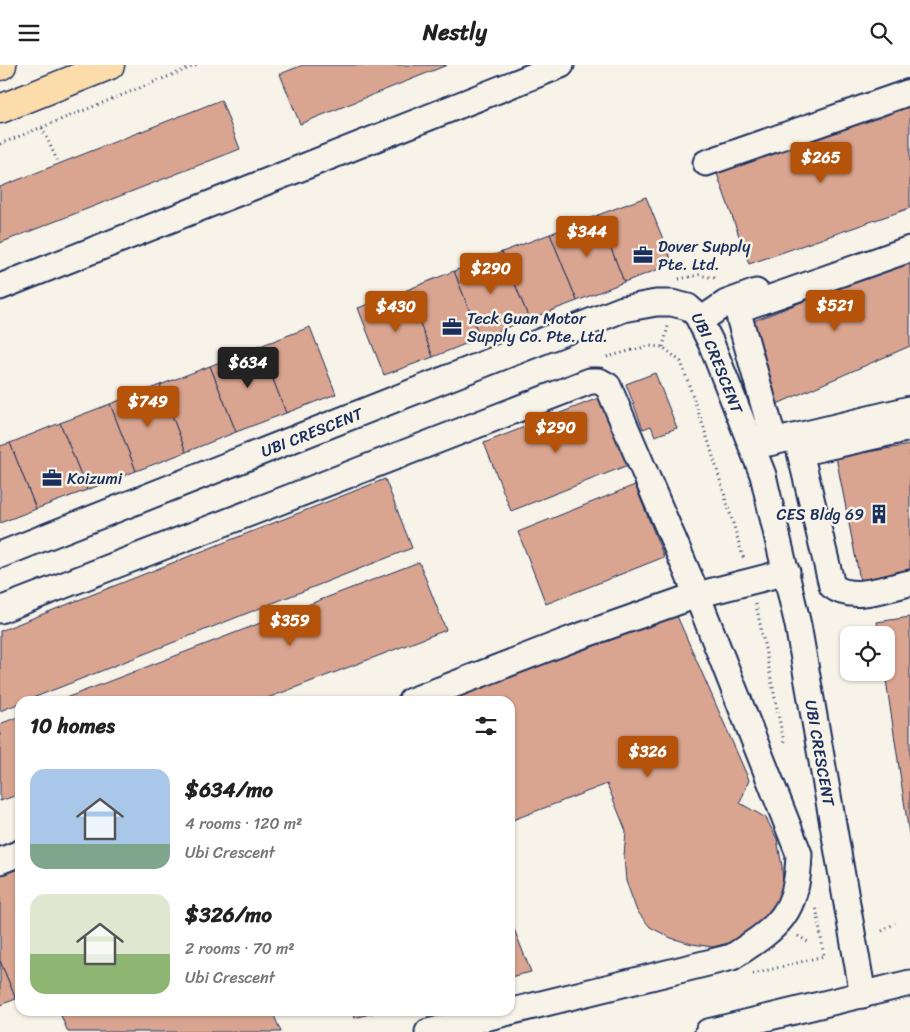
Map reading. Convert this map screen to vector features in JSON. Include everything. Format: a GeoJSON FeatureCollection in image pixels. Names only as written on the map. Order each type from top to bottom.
{"type":"FeatureCollection","features":[{"type":"Feature","properties":{"kind":"main road"},"geometry":{"type":"LineString","coordinates":[[0,109],[110,65]]}},
{"type":"Feature","properties":{"kind":"street"},"geometry":{"type":"LineString","coordinates":[[0,287],[561,65]]}},
{"type":"Feature","properties":{"kind":"street"},"geometry":{"type":"LineString","coordinates":[[706,163],[910,92]]}},
{"type":"Feature","properties":{"kind":"street"},"geometry":{"type":"LineString","coordinates":[[701,320],[726,303],[910,234]]}},
{"type":"Feature","properties":{"kind":"street"},"geometry":{"type":"LineString","coordinates":[[761,451],[739,314],[742,308],[910,249]]}},
{"type":"Feature","properties":{"kind":"street","name":"UBI CRESCENT"},"geometry":{"type":"LineString","coordinates":[[0,555],[623,309],[656,303],[672,303],[688,307],[701,320],[761,451],[787,572],[863,995]]}},
{"type":"Feature","properties":{"kind":"street"},"geometry":{"type":"LineString","coordinates":[[0,610],[590,381],[599,381],[608,386],[698,595],[799,854],[798,883],[790,905],[769,933],[732,957],[515,1011]]}},
{"type":"Feature","properties":{"kind":"street"},"geometry":{"type":"LineString","coordinates":[[761,451],[907,409]]}},
{"type":"Feature","properties":{"kind":"street"},"geometry":{"type":"LineString","coordinates":[[761,451],[800,452],[907,409]]}},
{"type":"Feature","properties":{"kind":"street"},"geometry":{"type":"LineString","coordinates":[[800,452],[832,585],[839,592],[854,594],[910,583]]}},
{"type":"Feature","properties":{"kind":"street"},"geometry":{"type":"LineString","coordinates":[[424,696],[572,639],[698,595],[787,572]]}},
{"type":"Feature","properties":{"kind":"street"},"geometry":{"type":"LineString","coordinates":[[0,861],[15,855]]}},
{"type":"Feature","properties":{"kind":"street"},"geometry":{"type":"LineString","coordinates":[[708,1032],[910,983]]}},
{"type":"Feature","properties":{"kind":"street"},"geometry":{"type":"LineString","coordinates":[[428,1032],[493,1016]]}},
{"type":"Feature","properties":{"kind":"path"},"geometry":{"type":"LineString","coordinates":[[0,144],[197,65]]}},
{"type":"Feature","properties":{"kind":"path"},"geometry":{"type":"LineString","coordinates":[[42,127],[57,160]]}},
{"type":"Feature","properties":{"kind":"path"},"geometry":{"type":"LineString","coordinates":[[673,280],[700,275],[714,278],[726,303]]}},
{"type":"Feature","properties":{"kind":"path"},"geometry":{"type":"LineString","coordinates":[[600,360],[648,346],[664,347],[681,362],[709,443],[751,581],[784,745]]}},
{"type":"Feature","properties":{"kind":"path"},"geometry":{"type":"LineString","coordinates":[[815,899],[824,955]]}},
{"type":"Feature","properties":{"kind":"path"},"geometry":{"type":"LineString","coordinates":[[882,931],[895,923]]}},
{"type":"Feature","properties":{"kind":"building"},"geometry":{"type":"Polygon","coordinates":[[[303,65],[447,65],[300,124],[280,74],[303,65]]]}},
{"type":"Feature","properties":{"kind":"building"},"geometry":{"type":"Polygon","coordinates":[[[221,100],[240,149],[0,243],[0,187],[221,100]]]}},
{"type":"Feature","properties":{"kind":"building"},"geometry":{"type":"Polygon","coordinates":[[[910,101],[910,208],[749,264],[715,168],[910,101]]]}},
{"type":"Feature","properties":{"kind":"building"},"geometry":{"type":"Polygon","coordinates":[[[646,197],[673,264],[624,282],[598,215],[646,197]]]}},
{"type":"Feature","properties":{"kind":"building"},"geometry":{"type":"Polygon","coordinates":[[[598,215],[624,282],[577,301],[550,234],[598,215]]]}},
{"type":"Feature","properties":{"kind":"building"},"geometry":{"type":"Polygon","coordinates":[[[550,234],[577,301],[529,319],[502,252],[550,234]]]}},
{"type":"Feature","properties":{"kind":"building"},"geometry":{"type":"Polygon","coordinates":[[[502,252],[529,319],[480,338],[454,271],[502,252]]]}},
{"type":"Feature","properties":{"kind":"building"},"geometry":{"type":"Polygon","coordinates":[[[910,259],[910,346],[777,404],[746,324],[910,259]]]}},
{"type":"Feature","properties":{"kind":"building"},"geometry":{"type":"Polygon","coordinates":[[[454,271],[480,338],[433,357],[407,290],[454,271]]]}},
{"type":"Feature","properties":{"kind":"building"},"geometry":{"type":"Polygon","coordinates":[[[407,290],[433,357],[384,375],[358,308],[407,290]]]}},
{"type":"Feature","properties":{"kind":"building"},"geometry":{"type":"Polygon","coordinates":[[[310,327],[336,394],[286,413],[260,346],[310,327]]]}},
{"type":"Feature","properties":{"kind":"building"},"geometry":{"type":"Polygon","coordinates":[[[260,346],[286,413],[236,432],[210,366],[260,346]]]}},
{"type":"Feature","properties":{"kind":"building"},"geometry":{"type":"Polygon","coordinates":[[[210,366],[236,432],[186,452],[160,385],[210,366]]]}},
{"type":"Feature","properties":{"kind":"building"},"geometry":{"type":"Polygon","coordinates":[[[655,373],[677,428],[655,436],[651,426],[643,429],[626,384],[655,373]]]}},
{"type":"Feature","properties":{"kind":"building"},"geometry":{"type":"Polygon","coordinates":[[[160,385],[186,452],[136,471],[110,404],[160,385]]]}},
{"type":"Feature","properties":{"kind":"building"},"geometry":{"type":"Polygon","coordinates":[[[601,397],[628,465],[511,511],[484,443],[601,397]]]}},
{"type":"Feature","properties":{"kind":"building"},"geometry":{"type":"Polygon","coordinates":[[[110,404],[136,471],[87,490],[60,423],[110,404]]]}},
{"type":"Feature","properties":{"kind":"building"},"geometry":{"type":"Polygon","coordinates":[[[60,423],[87,490],[36,509],[10,443],[60,423]]]}},
{"type":"Feature","properties":{"kind":"building"},"geometry":{"type":"Polygon","coordinates":[[[10,443],[36,509],[0,523],[0,446],[10,443]]]}},
{"type":"Feature","properties":{"kind":"building","name":"CES Bldg 69"},"geometry":{"type":"Polygon","coordinates":[[[910,445],[910,570],[860,580],[836,457],[910,445]]]}},
{"type":"Feature","properties":{"kind":"building"},"geometry":{"type":"Polygon","coordinates":[[[385,479],[412,548],[38,696],[15,696],[15,705],[0,711],[0,631],[385,479]]]}},
{"type":"Feature","properties":{"kind":"building"},"geometry":{"type":"Polygon","coordinates":[[[635,485],[664,557],[546,604],[518,532],[635,485]]]}},
{"type":"Feature","properties":{"kind":"building"},"geometry":{"type":"Polygon","coordinates":[[[419,562],[446,630],[273,696],[71,696],[419,562]]]}},
{"type":"Feature","properties":{"kind":"building"},"geometry":{"type":"Polygon","coordinates":[[[677,616],[749,780],[740,803],[766,818],[777,839],[782,866],[783,886],[777,911],[739,940],[713,947],[671,938],[650,927],[637,911],[626,881],[624,856],[626,831],[607,784],[515,819],[515,696],[456,696],[677,616]]]}},
{"type":"Feature","properties":{"kind":"building"},"geometry":{"type":"Polygon","coordinates":[[[910,617],[910,841],[886,681],[895,681],[895,626],[878,626],[877,622],[910,617]]]}},
{"type":"Feature","properties":{"kind":"building"},"geometry":{"type":"Polygon","coordinates":[[[15,718],[15,796],[0,801],[0,724],[15,718]]]}},
{"type":"Feature","properties":{"kind":"building"},"geometry":{"type":"Polygon","coordinates":[[[15,865],[15,997],[0,961],[0,871],[15,865]]]}},
{"type":"Feature","properties":{"kind":"building"},"geometry":{"type":"Polygon","coordinates":[[[515,932],[531,972],[515,976],[515,932]]]}},
{"type":"Feature","properties":{"kind":"building"},"geometry":{"type":"Polygon","coordinates":[[[0,961],[15,999],[0,1005],[0,961]]]}},
{"type":"Feature","properties":{"kind":"building"},"geometry":{"type":"Polygon","coordinates":[[[61,1016],[274,1016],[281,1032],[68,1032],[61,1016]]]}},
{"type":"Feature","properties":{"kind":"place","name":"Dover Supply Pte. Ltd."},"geometry":{"type":"Point","coordinates":[643,255]}},
{"type":"Feature","properties":{"kind":"place","name":"Teck Guan Motor Supply Co. Pte. Ltd."},"geometry":{"type":"Point","coordinates":[452,327]}},
{"type":"Feature","properties":{"kind":"place","name":"Koizumi"},"geometry":{"type":"Point","coordinates":[52,478]}},
{"type":"Feature","properties":{"kind":"place","name":"CES Bldg 69"},"geometry":{"type":"Point","coordinates":[879,514]}}]}
